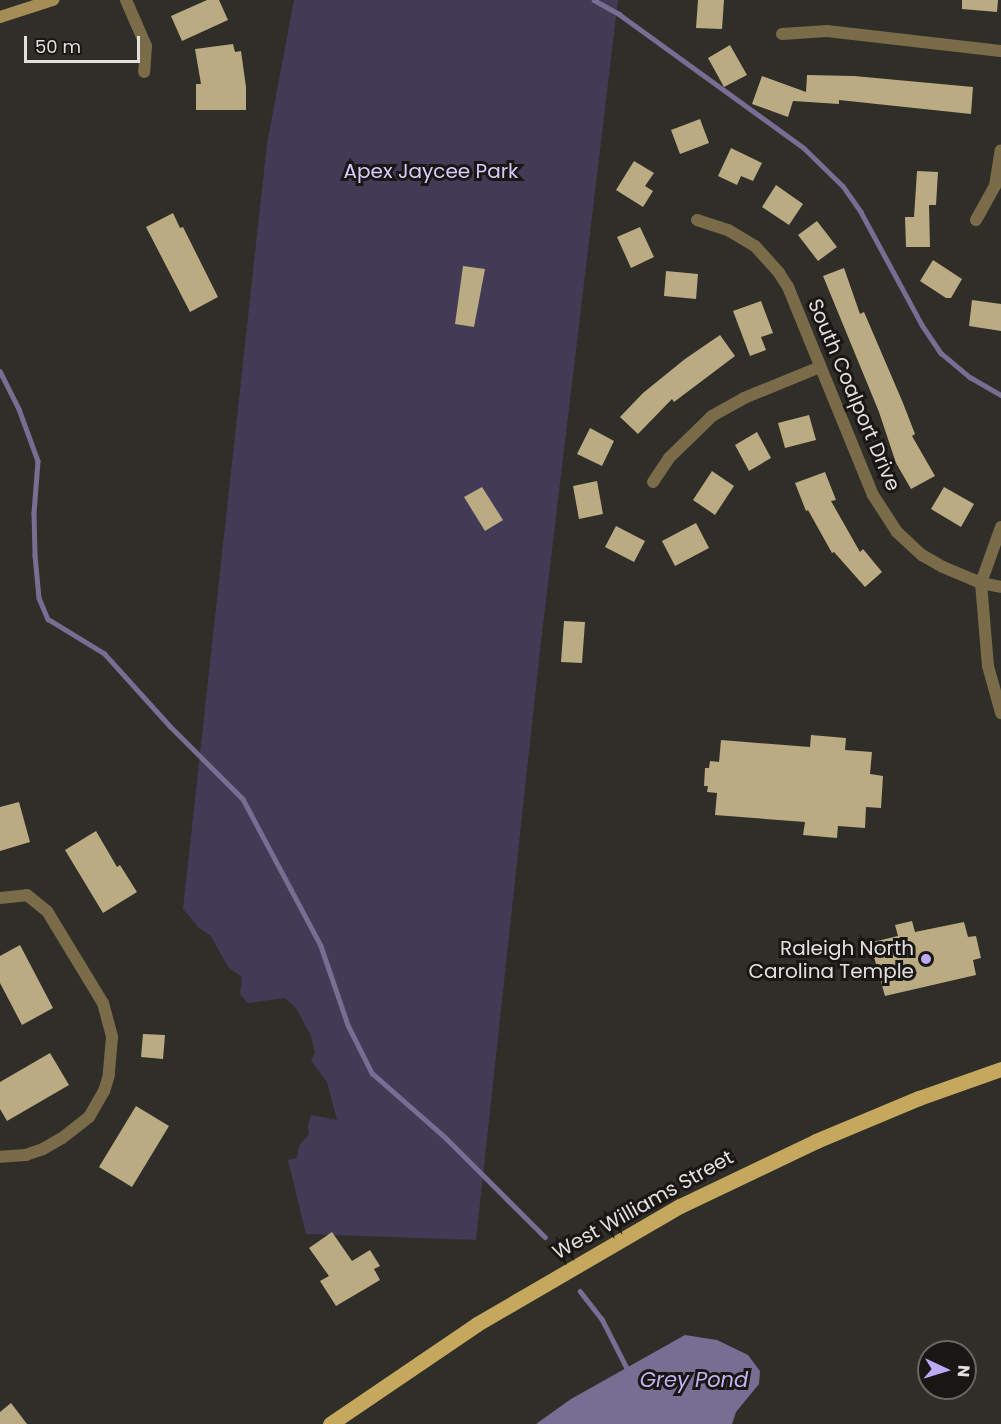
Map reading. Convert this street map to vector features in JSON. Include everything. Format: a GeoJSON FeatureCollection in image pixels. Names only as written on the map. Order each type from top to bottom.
{"type":"FeatureCollection","features":[{"type":"Feature","properties":{"kind":"main road"},"geometry":{"type":"LineString","coordinates":[[0,17],[52,0]]}},
{"type":"Feature","properties":{"kind":"main road","name":"West Williams Street"},"geometry":{"type":"LineString","coordinates":[[330,1424],[477,1324],[680,1206],[816,1141],[919,1098],[1001,1069]]}},
{"type":"Feature","properties":{"kind":"street"},"geometry":{"type":"LineString","coordinates":[[126,0],[146,46],[144,72]]}},
{"type":"Feature","properties":{"kind":"street"},"geometry":{"type":"LineString","coordinates":[[782,34],[827,31],[1001,51]]}},
{"type":"Feature","properties":{"kind":"street"},"geometry":{"type":"LineString","coordinates":[[976,220],[995,186],[1001,150]]}},
{"type":"Feature","properties":{"kind":"street","name":"South Coalport Drive"},"geometry":{"type":"LineString","coordinates":[[697,220],[743,238],[770,261],[788,287],[873,495],[890,523],[922,555],[981,583],[1001,586]]}},
{"type":"Feature","properties":{"kind":"street"},"geometry":{"type":"LineString","coordinates":[[653,482],[669,458],[712,416],[744,398],[820,367]]}},
{"type":"Feature","properties":{"kind":"street"},"geometry":{"type":"LineString","coordinates":[[1001,527],[981,583],[987,666],[1001,713]]}},
{"type":"Feature","properties":{"kind":"street"},"geometry":{"type":"LineString","coordinates":[[0,898],[27,895],[47,911],[103,1003],[112,1037],[109,1075],[104,1091],[89,1117],[62,1138],[43,1149],[26,1155],[0,1157]]}},
{"type":"Feature","properties":{"kind":"green space","name":"Apex Jaycee Park"},"geometry":{"type":"Polygon","coordinates":[[[294,0],[618,0],[540,650],[476,1240],[306,1234],[288,1160],[297,1158],[299,1146],[309,1134],[308,1125],[311,1115],[337,1120],[327,1082],[311,1061],[315,1053],[311,1036],[296,1008],[285,998],[248,1003],[240,994],[242,977],[228,967],[211,936],[199,928],[183,909],[267,144],[294,0]]]}},
{"type":"Feature","properties":{"kind":"water","name":"Grey Pond"},"geometry":{"type":"Polygon","coordinates":[[[685,1335],[717,1340],[748,1355],[760,1371],[759,1384],[736,1412],[732,1424],[536,1424],[571,1399],[685,1335]]]}},
{"type":"Feature","properties":{"kind":"building"},"geometry":{"type":"Polygon","coordinates":[[[207,0],[219,0],[228,20],[182,41],[171,16],[207,0]]]}},
{"type":"Feature","properties":{"kind":"building"},"geometry":{"type":"Polygon","coordinates":[[[698,0],[724,0],[722,29],[696,28],[698,0]]]}},
{"type":"Feature","properties":{"kind":"building"},"geometry":{"type":"Polygon","coordinates":[[[962,0],[998,0],[997,12],[962,9],[962,0]]]}},
{"type":"Feature","properties":{"kind":"building"},"geometry":{"type":"Polygon","coordinates":[[[233,44],[235,52],[241,51],[246,87],[246,110],[196,110],[196,84],[201,84],[195,49],[233,44]]]}},
{"type":"Feature","properties":{"kind":"building"},"geometry":{"type":"Polygon","coordinates":[[[730,45],[747,75],[724,87],[708,58],[730,45]]]}},
{"type":"Feature","properties":{"kind":"building"},"geometry":{"type":"Polygon","coordinates":[[[807,75],[854,76],[973,87],[971,114],[839,100],[839,104],[793,101],[788,117],[752,104],[762,76],[806,92],[807,75]]]}},
{"type":"Feature","properties":{"kind":"building"},"geometry":{"type":"Polygon","coordinates":[[[700,119],[709,143],[680,154],[671,130],[700,119]]]}},
{"type":"Feature","properties":{"kind":"building"},"geometry":{"type":"Polygon","coordinates":[[[731,148],[762,163],[753,181],[741,176],[737,185],[718,176],[731,148]]]}},
{"type":"Feature","properties":{"kind":"building"},"geometry":{"type":"Polygon","coordinates":[[[634,161],[654,173],[645,186],[653,191],[643,207],[616,190],[634,161]]]}},
{"type":"Feature","properties":{"kind":"building"},"geometry":{"type":"Polygon","coordinates":[[[917,171],[938,172],[936,205],[929,205],[930,247],[906,247],[905,217],[914,217],[917,171]]]}},
{"type":"Feature","properties":{"kind":"building"},"geometry":{"type":"Polygon","coordinates":[[[776,185],[803,204],[789,225],[762,207],[776,185]]]}},
{"type":"Feature","properties":{"kind":"building"},"geometry":{"type":"Polygon","coordinates":[[[173,213],[180,228],[183,227],[218,297],[190,312],[146,227],[173,213]]]}},
{"type":"Feature","properties":{"kind":"building"},"geometry":{"type":"Polygon","coordinates":[[[817,221],[837,247],[818,261],[798,235],[817,221]]]}},
{"type":"Feature","properties":{"kind":"building"},"geometry":{"type":"Polygon","coordinates":[[[640,227],[654,257],[631,268],[617,237],[640,227]]]}},
{"type":"Feature","properties":{"kind":"building"},"geometry":{"type":"Polygon","coordinates":[[[933,260],[962,279],[951,298],[946,298],[920,281],[933,260]]]}},
{"type":"Feature","properties":{"kind":"building"},"geometry":{"type":"Polygon","coordinates":[[[463,266],[485,269],[474,327],[455,324],[463,266]]]}},
{"type":"Feature","properties":{"kind":"building"},"geometry":{"type":"Polygon","coordinates":[[[844,268],[860,314],[864,312],[903,403],[915,434],[912,436],[935,476],[911,489],[896,463],[879,412],[823,276],[844,268]]]}},
{"type":"Feature","properties":{"kind":"building"},"geometry":{"type":"Polygon","coordinates":[[[666,271],[698,274],[696,299],[664,296],[666,271]]]}},
{"type":"Feature","properties":{"kind":"building"},"geometry":{"type":"Polygon","coordinates":[[[972,300],[1001,304],[1001,331],[969,326],[972,300]]]}},
{"type":"Feature","properties":{"kind":"building"},"geometry":{"type":"Polygon","coordinates":[[[761,301],[773,333],[761,337],[766,350],[750,356],[733,311],[761,301]]]}},
{"type":"Feature","properties":{"kind":"building"},"geometry":{"type":"Polygon","coordinates":[[[720,335],[735,356],[674,402],[672,399],[638,434],[620,417],[643,393],[685,359],[720,335]]]}},
{"type":"Feature","properties":{"kind":"building"},"geometry":{"type":"Polygon","coordinates":[[[809,415],[816,440],[785,448],[778,423],[809,415]]]}},
{"type":"Feature","properties":{"kind":"building"},"geometry":{"type":"Polygon","coordinates":[[[590,428],[614,441],[602,466],[577,454],[590,428]]]}},
{"type":"Feature","properties":{"kind":"building"},"geometry":{"type":"Polygon","coordinates":[[[757,432],[771,458],[749,471],[735,445],[757,432]]]}},
{"type":"Feature","properties":{"kind":"building"},"geometry":{"type":"Polygon","coordinates":[[[712,471],[734,486],[715,515],[693,500],[712,471]]]}},
{"type":"Feature","properties":{"kind":"building"},"geometry":{"type":"Polygon","coordinates":[[[825,472],[836,500],[831,501],[860,552],[863,549],[882,572],[865,587],[834,552],[832,553],[808,510],[806,511],[795,483],[825,472]]]}},
{"type":"Feature","properties":{"kind":"building"},"geometry":{"type":"Polygon","coordinates":[[[597,481],[603,514],[579,519],[573,486],[597,481]]]}},
{"type":"Feature","properties":{"kind":"building"},"geometry":{"type":"Polygon","coordinates":[[[482,487],[503,520],[485,531],[464,497],[482,487]]]}},
{"type":"Feature","properties":{"kind":"building"},"geometry":{"type":"Polygon","coordinates":[[[944,487],[974,504],[961,527],[931,509],[944,487]]]}},
{"type":"Feature","properties":{"kind":"building"},"geometry":{"type":"Polygon","coordinates":[[[696,523],[709,548],[675,566],[662,541],[696,523]]]}},
{"type":"Feature","properties":{"kind":"building"},"geometry":{"type":"Polygon","coordinates":[[[616,526],[645,541],[634,562],[605,547],[616,526]]]}},
{"type":"Feature","properties":{"kind":"building"},"geometry":{"type":"Polygon","coordinates":[[[564,621],[585,622],[582,663],[561,662],[564,621]]]}},
{"type":"Feature","properties":{"kind":"building"},"geometry":{"type":"Polygon","coordinates":[[[811,735],[846,738],[845,750],[872,752],[870,774],[883,776],[881,808],[866,807],[865,828],[838,826],[837,838],[803,835],[805,822],[715,815],[717,793],[707,792],[708,786],[704,786],[705,768],[709,768],[710,761],[719,762],[721,740],[810,747],[811,735]]]}},
{"type":"Feature","properties":{"kind":"building"},"geometry":{"type":"Polygon","coordinates":[[[19,802],[30,842],[0,851],[0,807],[19,802]]]}},
{"type":"Feature","properties":{"kind":"building"},"geometry":{"type":"Polygon","coordinates":[[[96,831],[117,867],[120,865],[137,892],[103,913],[65,850],[96,831]]]}},
{"type":"Feature","properties":{"kind":"building","name":"Raleigh North Carolina Temple"},"geometry":{"type":"Polygon","coordinates":[[[912,921],[915,932],[964,922],[968,937],[976,936],[981,958],[973,960],[976,975],[885,996],[874,957],[876,957],[873,942],[898,936],[895,925],[912,921]]]}},
{"type":"Feature","properties":{"kind":"building"},"geometry":{"type":"Polygon","coordinates":[[[20,945],[53,1008],[22,1025],[0,983],[0,956],[20,945]]]}},
{"type":"Feature","properties":{"kind":"building"},"geometry":{"type":"Polygon","coordinates":[[[143,1034],[165,1035],[163,1059],[141,1057],[143,1034]]]}},
{"type":"Feature","properties":{"kind":"building"},"geometry":{"type":"Polygon","coordinates":[[[50,1053],[69,1085],[7,1121],[0,1109],[0,1082],[50,1053]]]}},
{"type":"Feature","properties":{"kind":"building"},"geometry":{"type":"Polygon","coordinates":[[[136,1106],[169,1126],[132,1187],[99,1167],[136,1106]]]}},
{"type":"Feature","properties":{"kind":"building"},"geometry":{"type":"Polygon","coordinates":[[[332,1232],[352,1261],[370,1250],[380,1266],[374,1269],[380,1280],[336,1306],[320,1281],[329,1276],[309,1248],[332,1232]]]}},
{"type":"Feature","properties":{"kind":"building"},"geometry":{"type":"Polygon","coordinates":[[[11,1403],[27,1424],[0,1424],[0,1412],[11,1403]]]}},
{"type":"Feature","properties":{"kind":"waterway"},"geometry":{"type":"LineString","coordinates":[[594,0],[619,14],[804,148],[843,186],[861,212],[922,325],[941,353],[970,377],[1001,395]]}},
{"type":"Feature","properties":{"kind":"waterway"},"geometry":{"type":"LineString","coordinates":[[0,371],[19,409],[38,461],[34,513],[35,555],[39,598],[48,619],[104,653],[170,726],[243,799],[321,946],[348,1025],[372,1073],[446,1138],[545,1237]]}},
{"type":"Feature","properties":{"kind":"waterway"},"geometry":{"type":"LineString","coordinates":[[580,1291],[602,1319],[627,1368]]}},
{"type":"Feature","properties":{"kind":"place","name":"Raleigh North Carolina Temple"},"geometry":{"type":"Point","coordinates":[926,959]}}]}
